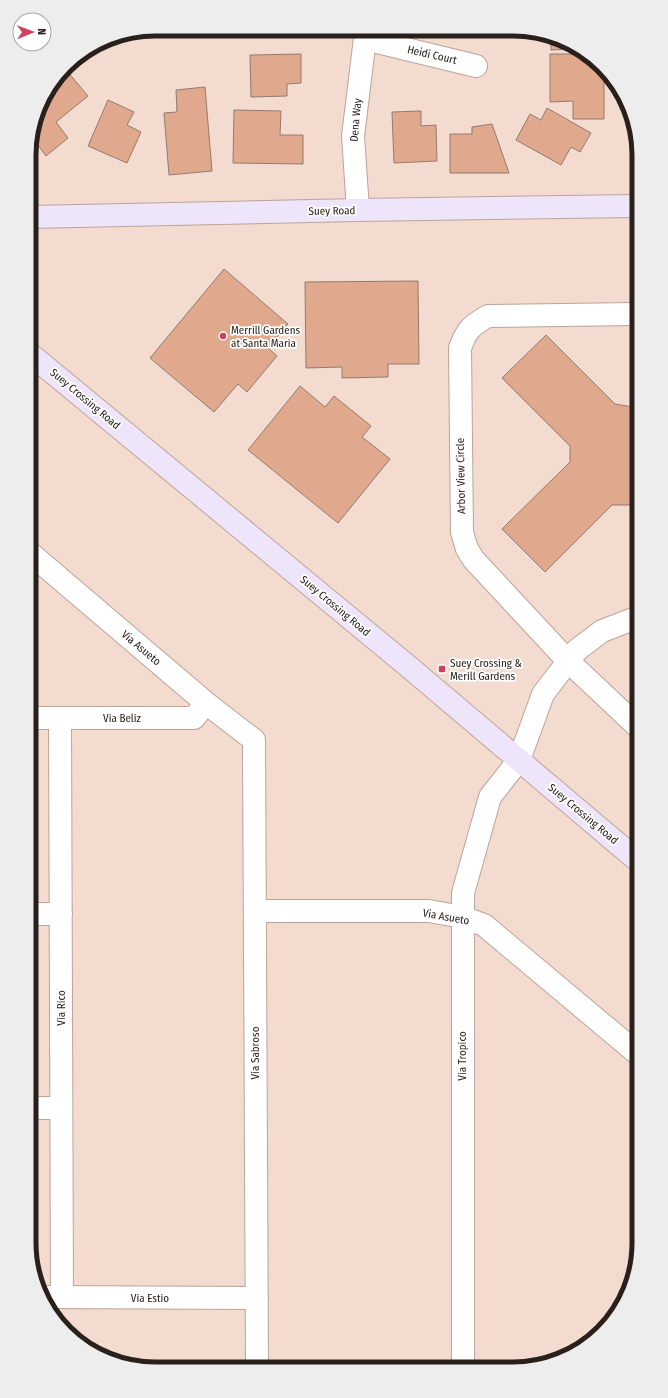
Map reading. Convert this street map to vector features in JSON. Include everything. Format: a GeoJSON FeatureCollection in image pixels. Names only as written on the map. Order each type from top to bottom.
{"type":"FeatureCollection","features":[{"type":"Feature","properties":{"kind":"street","name":"Dena Way"},"geometry":{"type":"LineString","coordinates":[[358,210],[353,136],[366,36]]}},
{"type":"Feature","properties":{"kind":"street","name":"Heidi Court"},"geometry":{"type":"LineString","coordinates":[[370,36],[476,66]]}},
{"type":"Feature","properties":{"kind":"street","name":"Suey Road"},"geometry":{"type":"LineString","coordinates":[[36,218],[358,210],[632,206]]}},
{"type":"Feature","properties":{"kind":"street","name":"Arbor View Circle"},"geometry":{"type":"LineString","coordinates":[[632,314],[488,316],[473,324],[464,336],[460,348],[462,532],[467,549],[474,560],[568,661],[632,721]]}},
{"type":"Feature","properties":{"kind":"street","name":"Suey Crossing Road"},"geometry":{"type":"LineString","coordinates":[[36,359],[409,667],[632,856]]}},
{"type":"Feature","properties":{"kind":"street","name":"Via Asueto"},"geometry":{"type":"LineString","coordinates":[[36,558],[206,702],[254,740]]}},
{"type":"Feature","properties":{"kind":"street","name":"Via Tropico"},"geometry":{"type":"LineString","coordinates":[[463,1362],[463,893],[490,797],[518,760],[543,694],[577,650],[602,631],[632,620]]}},
{"type":"Feature","properties":{"kind":"street","name":"Via Beliz"},"geometry":{"type":"LineString","coordinates":[[36,718],[194,718],[206,702]]}},
{"type":"Feature","properties":{"kind":"street","name":"Via Rico"},"geometry":{"type":"LineString","coordinates":[[52,1297],[61,1108],[60,718]]}},
{"type":"Feature","properties":{"kind":"street","name":"Via Sabroso"},"geometry":{"type":"LineString","coordinates":[[254,740],[257,1362]]}},
{"type":"Feature","properties":{"kind":"street","name":"Via Asueto"},"geometry":{"type":"LineString","coordinates":[[255,910],[429,911],[462,917],[484,925],[632,1049]]}},
{"type":"Feature","properties":{"kind":"street"},"geometry":{"type":"LineString","coordinates":[[36,914],[61,914]]}},
{"type":"Feature","properties":{"kind":"street"},"geometry":{"type":"LineString","coordinates":[[36,1108],[61,1108]]}},
{"type":"Feature","properties":{"kind":"street","name":"Via Estio"},"geometry":{"type":"LineString","coordinates":[[52,1297],[257,1298]]}},
{"type":"Feature","properties":{"kind":"building"},"geometry":{"type":"Polygon","coordinates":[[[551,42],[567,49],[551,50],[551,42]]]}},
{"type":"Feature","properties":{"kind":"building"},"geometry":{"type":"Polygon","coordinates":[[[301,54],[301,83],[287,84],[287,96],[251,97],[250,55],[301,54]]]}},
{"type":"Feature","properties":{"kind":"building"},"geometry":{"type":"Polygon","coordinates":[[[550,54],[575,54],[597,71],[604,79],[604,119],[573,119],[573,101],[550,102],[550,54]]]}},
{"type":"Feature","properties":{"kind":"building"},"geometry":{"type":"Polygon","coordinates":[[[69,74],[88,96],[56,122],[68,138],[46,156],[37,143],[40,124],[48,102],[56,89],[69,74]]]}},
{"type":"Feature","properties":{"kind":"building"},"geometry":{"type":"Polygon","coordinates":[[[205,87],[212,171],[169,175],[164,113],[177,112],[176,90],[205,87]]]}},
{"type":"Feature","properties":{"kind":"building"},"geometry":{"type":"Polygon","coordinates":[[[108,100],[134,112],[127,125],[141,132],[127,163],[88,146],[108,100]]]}},
{"type":"Feature","properties":{"kind":"building"},"geometry":{"type":"Polygon","coordinates":[[[547,108],[591,133],[580,152],[571,147],[561,165],[516,140],[530,114],[541,120],[547,108]]]}},
{"type":"Feature","properties":{"kind":"building"},"geometry":{"type":"Polygon","coordinates":[[[234,110],[281,111],[280,135],[303,135],[303,164],[233,163],[234,110]]]}},
{"type":"Feature","properties":{"kind":"building"},"geometry":{"type":"Polygon","coordinates":[[[421,111],[421,126],[436,125],[437,161],[394,163],[392,112],[421,111]]]}},
{"type":"Feature","properties":{"kind":"building"},"geometry":{"type":"Polygon","coordinates":[[[492,124],[509,173],[450,173],[450,134],[472,134],[472,127],[492,124]]]}},
{"type":"Feature","properties":{"kind":"building","name":"Merrill Gardens at Santa Maria"},"geometry":{"type":"Polygon","coordinates":[[[224,269],[288,324],[268,348],[277,356],[247,392],[238,384],[214,412],[150,358],[224,269]]]}},
{"type":"Feature","properties":{"kind":"building"},"geometry":{"type":"Polygon","coordinates":[[[418,281],[419,364],[388,364],[388,377],[342,378],[342,367],[306,368],[305,282],[418,281]]]}},
{"type":"Feature","properties":{"kind":"building"},"geometry":{"type":"Polygon","coordinates":[[[546,335],[615,404],[632,407],[632,505],[612,505],[545,572],[502,529],[570,462],[570,446],[502,378],[546,335]]]}},
{"type":"Feature","properties":{"kind":"building"},"geometry":{"type":"Polygon","coordinates":[[[300,386],[325,407],[334,396],[371,426],[362,437],[390,459],[338,523],[248,450],[300,386]]]}},
{"type":"Feature","properties":{"kind":"place","name":"Merrill Gardens at Santa Maria"},"geometry":{"type":"Point","coordinates":[223,336]}},
{"type":"Feature","properties":{"kind":"place","name":"Suey Crossing & Merill Gardens"},"geometry":{"type":"Point","coordinates":[442,669]}}]}
